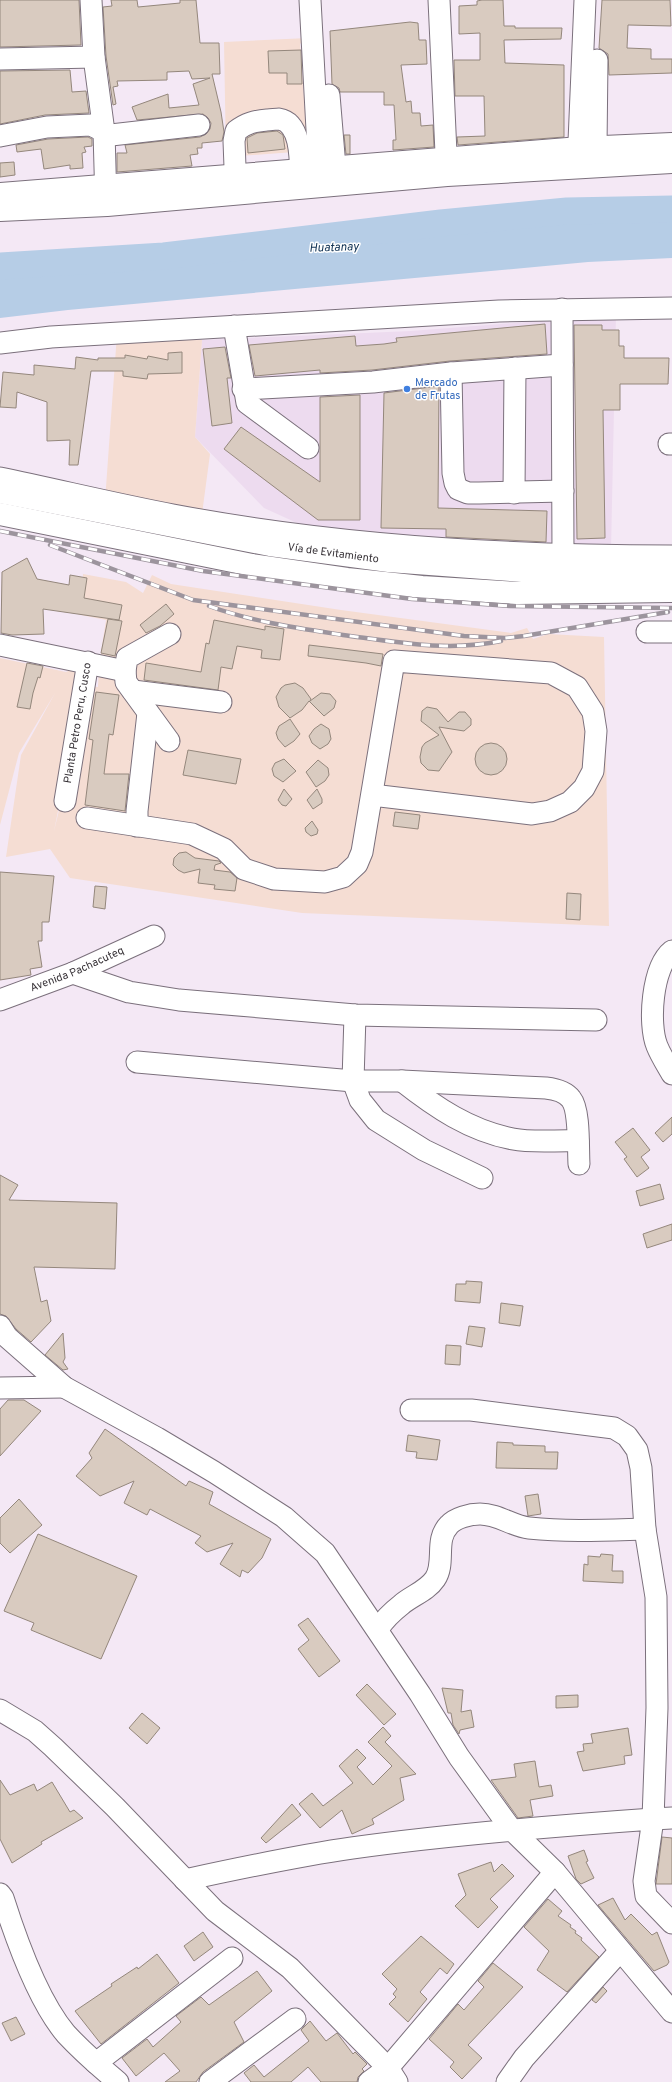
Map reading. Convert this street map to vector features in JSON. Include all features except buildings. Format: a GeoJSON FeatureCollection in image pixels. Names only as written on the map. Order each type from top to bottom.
{"type":"FeatureCollection","features":[{"type":"Feature","properties":{"kind":"main road"},"geometry":{"type":"LineString","coordinates":[[0,210],[106,196],[317,176],[587,157],[672,144]]}},
{"type":"Feature","properties":{"kind":"main road"},"geometry":{"type":"LineString","coordinates":[[587,157],[672,162]]}},
{"type":"Feature","properties":{"kind":"main road"},"geometry":{"type":"LineString","coordinates":[[0,194],[106,196]]}},
{"type":"Feature","properties":{"kind":"main road","name":"Vía de Evitamiento"},"geometry":{"type":"LineString","coordinates":[[0,492],[172,520],[270,545],[389,561],[563,564],[672,575]]}},
{"type":"Feature","properties":{"kind":"main road","name":"Vía de Evitamiento"},"geometry":{"type":"LineString","coordinates":[[0,514],[252,565],[347,579],[422,587],[517,593],[672,591]]}},
{"type":"Feature","properties":{"kind":"street"},"geometry":{"type":"LineString","coordinates":[[91,0],[94,57],[104,132],[106,196]]}},
{"type":"Feature","properties":{"kind":"street"},"geometry":{"type":"LineString","coordinates":[[310,0],[317,176]]}},
{"type":"Feature","properties":{"kind":"street"},"geometry":{"type":"LineString","coordinates":[[317,176],[323,0]]}},
{"type":"Feature","properties":{"kind":"street"},"geometry":{"type":"LineString","coordinates":[[439,0],[448,167]]}},
{"type":"Feature","properties":{"kind":"street"},"geometry":{"type":"LineString","coordinates":[[585,0],[587,157]]}},
{"type":"Feature","properties":{"kind":"street"},"geometry":{"type":"LineString","coordinates":[[587,157],[598,0]]}},
{"type":"Feature","properties":{"kind":"street"},"geometry":{"type":"LineString","coordinates":[[0,59],[94,57]]}},
{"type":"Feature","properties":{"kind":"street"},"geometry":{"type":"LineString","coordinates":[[236,184],[234,141],[236,131],[253,121],[280,119],[295,130],[298,140],[317,176]]}},
{"type":"Feature","properties":{"kind":"street"},"geometry":{"type":"LineString","coordinates":[[0,136],[47,127],[74,127],[91,125],[111,135],[199,125]]}},
{"type":"Feature","properties":{"kind":"street"},"geometry":{"type":"LineString","coordinates":[[0,343],[51,337],[499,310],[672,308]]}},
{"type":"Feature","properties":{"kind":"street"},"geometry":{"type":"LineString","coordinates":[[562,309],[563,564],[672,556]]}},
{"type":"Feature","properties":{"kind":"street"},"geometry":{"type":"LineString","coordinates":[[234,326],[246,403],[308,448]]}},
{"type":"Feature","properties":{"kind":"street"},"geometry":{"type":"LineString","coordinates":[[243,389],[373,382],[451,373],[562,365]]}},
{"type":"Feature","properties":{"kind":"street"},"geometry":{"type":"LineString","coordinates":[[514,493],[515,368]]}},
{"type":"Feature","properties":{"kind":"street"},"geometry":{"type":"LineString","coordinates":[[451,373],[454,473],[458,490],[473,493],[563,491]]}},
{"type":"Feature","properties":{"kind":"street"},"geometry":{"type":"LineString","coordinates":[[0,478],[172,520]]}},
{"type":"Feature","properties":{"kind":"street"},"geometry":{"type":"LineString","coordinates":[[647,632],[672,632]]}},
{"type":"Feature","properties":{"kind":"street"},"geometry":{"type":"LineString","coordinates":[[169,741],[126,682],[125,671],[127,658],[170,634]]}},
{"type":"Feature","properties":{"kind":"street","name":"Planta Petro Peru, Cusco"},"geometry":{"type":"LineString","coordinates":[[0,645],[88,662],[64,801]]}},
{"type":"Feature","properties":{"kind":"street"},"geometry":{"type":"LineString","coordinates":[[87,818],[192,834],[224,849],[244,869],[274,879],[325,882],[343,877],[357,864],[362,852],[394,661],[551,672],[577,686],[593,712],[596,731],[592,771],[584,788],[570,802],[550,811],[532,814],[372,795]]}},
{"type":"Feature","properties":{"kind":"street"},"geometry":{"type":"LineString","coordinates":[[88,662],[125,671]]}},
{"type":"Feature","properties":{"kind":"street"},"geometry":{"type":"LineString","coordinates":[[133,691],[221,702]]}},
{"type":"Feature","properties":{"kind":"street"},"geometry":{"type":"LineString","coordinates":[[137,826],[137,811],[148,713]]}},
{"type":"Feature","properties":{"kind":"street","name":"Avenida Pachacuteq"},"geometry":{"type":"LineString","coordinates":[[0,1000],[73,973],[154,936]]}},
{"type":"Feature","properties":{"kind":"street"},"geometry":{"type":"LineString","coordinates":[[672,951],[657,974],[652,1015],[657,1045],[672,1074]]}},
{"type":"Feature","properties":{"kind":"street"},"geometry":{"type":"LineString","coordinates":[[73,973],[129,992],[179,1000],[355,1015],[596,1020]]}},
{"type":"Feature","properties":{"kind":"street"},"geometry":{"type":"LineString","coordinates":[[355,1015],[353,1081],[360,1100],[376,1120],[424,1150],[482,1178]]}},
{"type":"Feature","properties":{"kind":"street"},"geometry":{"type":"LineString","coordinates":[[136,1062],[353,1081],[402,1081],[546,1088],[560,1090],[572,1099],[576,1112],[579,1164]]}},
{"type":"Feature","properties":{"kind":"street"},"geometry":{"type":"LineString","coordinates":[[402,1081],[457,1120],[482,1130],[513,1139],[578,1141]]}},
{"type":"Feature","properties":{"kind":"street"},"geometry":{"type":"LineString","coordinates":[[0,1326],[7,1337],[64,1387],[163,1441],[284,1517],[326,1553],[378,1629],[459,1757],[511,1830],[555,1872],[619,1952],[672,2012]]}},
{"type":"Feature","properties":{"kind":"street"},"geometry":{"type":"LineString","coordinates":[[0,1388],[64,1387]]}},
{"type":"Feature","properties":{"kind":"street"},"geometry":{"type":"LineString","coordinates":[[411,1410],[471,1410],[614,1428],[627,1436],[637,1450],[641,1468],[645,1529],[656,1597],[657,1708],[663,1819],[644,1881],[646,1896],[672,1923]]}},
{"type":"Feature","properties":{"kind":"street"},"geometry":{"type":"LineString","coordinates":[[378,1629],[386,1618],[401,1604],[422,1591],[435,1580],[440,1567],[442,1534],[449,1524],[464,1516],[480,1514],[502,1517],[527,1528],[645,1529]]}},
{"type":"Feature","properties":{"kind":"street"},"geometry":{"type":"LineString","coordinates":[[0,1710],[35,1730],[215,1911],[290,1968],[393,2075]]}},
{"type":"Feature","properties":{"kind":"street"},"geometry":{"type":"LineString","coordinates":[[185,1880],[274,1861],[352,1848],[511,1830],[663,1819]]}},
{"type":"Feature","properties":{"kind":"street"},"geometry":{"type":"LineString","coordinates":[[369,2082],[393,2075],[555,1872]]}},
{"type":"Feature","properties":{"kind":"street"},"geometry":{"type":"LineString","coordinates":[[0,1894],[3,1898],[16,1940],[48,2007],[66,2033],[96,2063],[118,2082]]}},
{"type":"Feature","properties":{"kind":"street"},"geometry":{"type":"LineString","coordinates":[[507,2082],[524,2058],[619,1952]]}},
{"type":"Feature","properties":{"kind":"street"},"geometry":{"type":"LineString","coordinates":[[96,2063],[232,1958]]}},
{"type":"Feature","properties":{"kind":"street"},"geometry":{"type":"LineString","coordinates":[[210,2082],[295,2019]]}},
{"type":"Feature","properties":{"kind":"shaded area"},"geometry":{"type":"Polygon","coordinates":[[[308,38],[300,44],[308,151],[226,157],[224,42],[308,38]]]}},
{"type":"Feature","properties":{"kind":"shaded area","name":"Mercado de Frutas"},"geometry":{"type":"Polygon","coordinates":[[[616,315],[611,550],[346,532],[297,523],[264,508],[195,437],[202,340],[411,331],[616,315]]]}},
{"type":"Feature","properties":{"kind":"shaded area"},"geometry":{"type":"Polygon","coordinates":[[[117,334],[202,340],[195,437],[210,454],[202,514],[105,501],[117,334]]]}},
{"type":"Feature","properties":{"kind":"shaded area"},"geometry":{"type":"Polygon","coordinates":[[[83,574],[126,582],[143,593],[152,575],[171,584],[341,610],[511,633],[527,628],[533,639],[548,634],[604,637],[609,926],[302,913],[70,878],[50,849],[6,857],[21,755],[55,693],[19,753],[0,825],[0,658],[66,672],[88,662],[54,831],[89,686],[98,687],[99,665],[106,620],[81,615],[83,574]]]}},
{"type":"Feature","properties":{"kind":"water","name":"Huatanay"},"geometry":{"type":"Polygon","coordinates":[[[672,209],[672,258],[588,262],[68,310],[0,318],[0,266],[164,256],[441,223],[567,211],[672,209]]]}},
{"type":"Feature","properties":{"kind":"waterway","name":"Huatanay"},"geometry":{"type":"LineString","coordinates":[[0,266],[164,256],[441,223],[567,211],[672,209]]}},
{"type":"Feature","properties":{"kind":"railway"},"geometry":{"type":"LineString","coordinates":[[0,531],[203,571],[412,599],[510,606],[672,608]]}},
{"type":"Feature","properties":{"kind":"railway"},"geometry":{"type":"LineString","coordinates":[[50,545],[193,600],[464,636],[505,638],[524,636],[668,612]]}},
{"type":"Feature","properties":{"kind":"railway"},"geometry":{"type":"LineString","coordinates":[[209,606],[226,612],[275,624],[402,643],[461,646],[501,641]]}},
{"type":"Feature","properties":{"kind":"place","name":"Mercado de Frutas"},"geometry":{"type":"Point","coordinates":[407,389]}}]}
